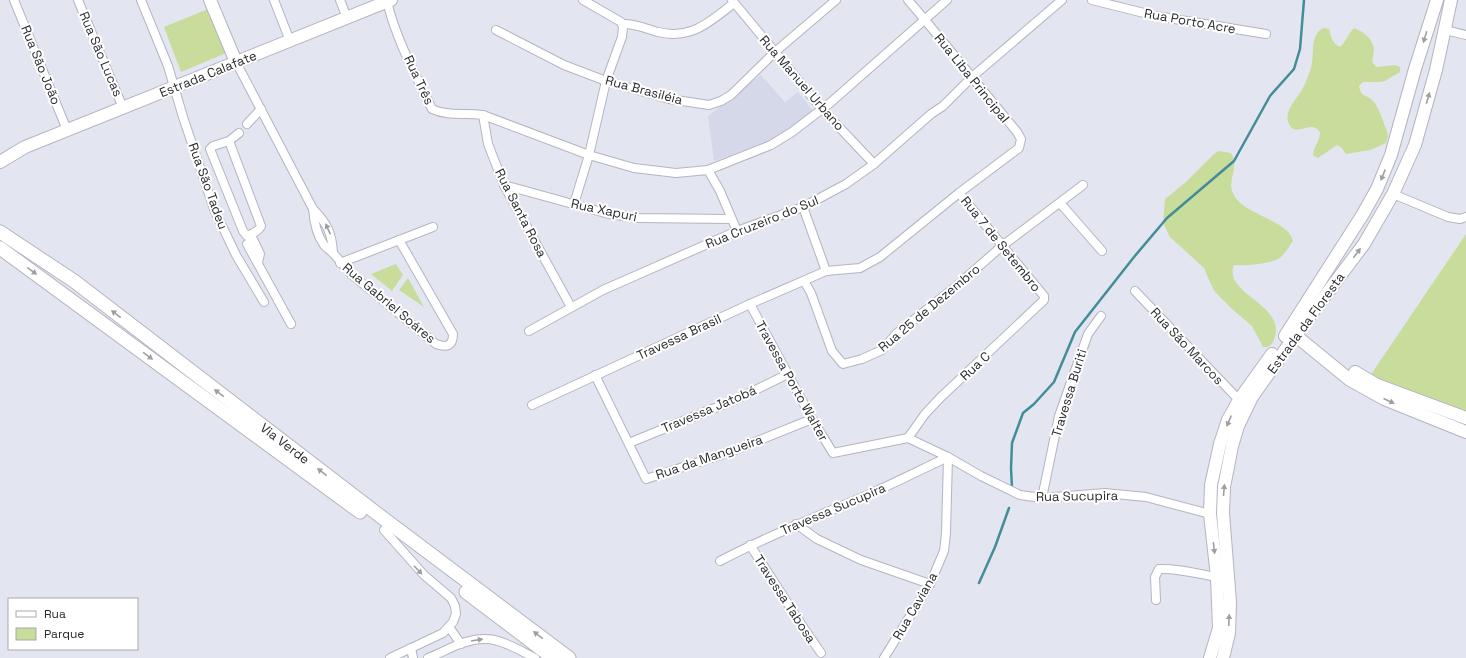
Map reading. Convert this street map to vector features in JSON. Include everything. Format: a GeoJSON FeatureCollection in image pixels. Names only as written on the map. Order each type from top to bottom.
{"type":"FeatureCollection","features":[{"type":"Feature","properties":{"kind":"main road"},"geometry":{"type":"LineString","coordinates":[[210,0],[236,62]]}},
{"type":"Feature","properties":{"kind":"main road","name":"Estrada da Floresta"},"geometry":{"type":"LineString","coordinates":[[1223,658],[1229,633],[1230,602],[1223,512],[1224,487],[1232,446],[1241,420],[1252,397],[1294,330],[1377,189],[1391,155],[1415,69],[1437,0]]}},
{"type":"Feature","properties":{"kind":"main road","name":"Estrada da Floresta"},"geometry":{"type":"LineString","coordinates":[[1210,658],[1219,628],[1217,577],[1210,514],[1211,485],[1220,444],[1228,420],[1239,400],[1364,244],[1393,194],[1409,161],[1436,70],[1451,0]]}},
{"type":"Feature","properties":{"kind":"main road","name":"Estrada Calafate"},"geometry":{"type":"LineString","coordinates":[[0,162],[25,147],[389,1]]}},
{"type":"Feature","properties":{"kind":"main road"},"geometry":{"type":"LineString","coordinates":[[1402,118],[1408,125],[1412,126],[1420,123]]}},
{"type":"Feature","properties":{"kind":"main road","name":"Estrada Calafate"},"geometry":{"type":"LineString","coordinates":[[0,152],[25,147]]}},
{"type":"Feature","properties":{"kind":"main road"},"geometry":{"type":"LineString","coordinates":[[1391,155],[1402,151],[1409,161]]}},
{"type":"Feature","properties":{"kind":"main road","name":"Via Verde"},"geometry":{"type":"LineString","coordinates":[[0,232],[74,281],[388,522],[569,658]]}},
{"type":"Feature","properties":{"kind":"main road","name":"Via Verde"},"geometry":{"type":"LineString","coordinates":[[0,248],[384,530],[553,658]]}},
{"type":"Feature","properties":{"kind":"main road"},"geometry":{"type":"LineString","coordinates":[[1294,330],[1352,371],[1377,385],[1466,418]]}},
{"type":"Feature","properties":{"kind":"main road"},"geometry":{"type":"LineString","coordinates":[[1294,330],[1350,380],[1384,399],[1466,432]]}},
{"type":"Feature","properties":{"kind":"street","name":"Rua São João"},"geometry":{"type":"LineString","coordinates":[[14,0],[67,130]]}},
{"type":"Feature","properties":{"kind":"street","name":"Rua São Lucas"},"geometry":{"type":"LineString","coordinates":[[78,0],[123,108]]}},
{"type":"Feature","properties":{"kind":"street"},"geometry":{"type":"LineString","coordinates":[[141,0],[168,66],[174,87]]}},
{"type":"Feature","properties":{"kind":"street"},"geometry":{"type":"LineString","coordinates":[[274,0],[290,41]]}},
{"type":"Feature","properties":{"kind":"street"},"geometry":{"type":"LineString","coordinates":[[340,0],[347,18]]}},
{"type":"Feature","properties":{"kind":"street"},"geometry":{"type":"LineString","coordinates":[[574,204],[589,156],[606,81],[622,37],[623,27],[621,22],[583,0]]}},
{"type":"Feature","properties":{"kind":"street","name":"Rua Brasiléia"},"geometry":{"type":"LineString","coordinates":[[496,30],[564,65],[606,81],[669,99],[710,105],[731,95],[775,52],[836,0]]}},
{"type":"Feature","properties":{"kind":"street","name":"Rua Liba Principal"},"geometry":{"type":"LineString","coordinates":[[908,0],[1017,132],[1020,139],[1018,148],[1008,157]]}},
{"type":"Feature","properties":{"kind":"street","name":"Rua Três"},"geometry":{"type":"LineString","coordinates":[[389,1],[391,18],[432,109],[442,114],[472,113],[483,115],[589,156],[634,168],[676,173],[708,170],[774,143],[822,109],[947,0]]}},
{"type":"Feature","properties":{"kind":"street","name":"Rua Cruzeiro do Sul"},"geometry":{"type":"LineString","coordinates":[[529,331],[603,290],[737,231],[804,208],[846,184],[874,164],[930,114],[943,106],[972,77],[1062,0]]}},
{"type":"Feature","properties":{"kind":"street","name":"Rua Porto Acre"},"geometry":{"type":"LineString","coordinates":[[1092,0],[1156,16],[1266,34]]}},
{"type":"Feature","properties":{"kind":"street"},"geometry":{"type":"LineString","coordinates":[[622,24],[629,24],[667,34],[695,31],[733,2]]}},
{"type":"Feature","properties":{"kind":"street","name":"Rua Manuel Urbano"},"geometry":{"type":"LineString","coordinates":[[733,2],[822,109],[874,164]]}},
{"type":"Feature","properties":{"kind":"street"},"geometry":{"type":"LineString","coordinates":[[1445,30],[1466,35]]}},
{"type":"Feature","properties":{"kind":"street","name":"Rua Gabriel Soáres"},"geometry":{"type":"LineString","coordinates":[[236,62],[313,209],[327,226],[332,240],[333,253]]}},
{"type":"Feature","properties":{"kind":"street","name":"Rua São Tadeu"},"geometry":{"type":"LineString","coordinates":[[174,87],[205,188],[236,255],[264,302]]}},
{"type":"Feature","properties":{"kind":"street"},"geometry":{"type":"LineString","coordinates":[[247,124],[260,109]]}},
{"type":"Feature","properties":{"kind":"street","name":"Rua Santa Rosa"},"geometry":{"type":"LineString","coordinates":[[483,115],[488,144],[504,186],[570,307]]}},
{"type":"Feature","properties":{"kind":"street"},"geometry":{"type":"LineString","coordinates":[[229,142],[261,226],[260,229],[246,236],[210,149],[213,146],[229,142],[239,133]]}},
{"type":"Feature","properties":{"kind":"street","name":"Travessa Brasil"},"geometry":{"type":"LineString","coordinates":[[532,405],[750,304],[826,271],[860,268],[880,257],[959,192],[1008,157]]}},
{"type":"Feature","properties":{"kind":"street"},"geometry":{"type":"LineString","coordinates":[[708,170],[720,191],[737,231]]}},
{"type":"Feature","properties":{"kind":"street","name":"Rua 25 de Dezembro"},"geometry":{"type":"LineString","coordinates":[[804,281],[811,293],[832,351],[843,364],[862,359],[882,350],[897,334],[953,289],[1002,246],[1083,185]]}},
{"type":"Feature","properties":{"kind":"street","name":"Rua Xapuri"},"geometry":{"type":"LineString","coordinates":[[504,186],[609,214],[639,218],[731,219]]}},
{"type":"Feature","properties":{"kind":"street","name":"Rua 7 de Setembro"},"geometry":{"type":"LineString","coordinates":[[959,192],[1044,296]]}},
{"type":"Feature","properties":{"kind":"street"},"geometry":{"type":"LineString","coordinates":[[1393,194],[1448,217],[1460,220],[1466,217]]}},
{"type":"Feature","properties":{"kind":"street"},"geometry":{"type":"LineString","coordinates":[[1060,203],[1102,251]]}},
{"type":"Feature","properties":{"kind":"street"},"geometry":{"type":"LineString","coordinates":[[804,208],[826,271]]}},
{"type":"Feature","properties":{"kind":"street","name":"Rua Gabriel Soáres"},"geometry":{"type":"LineString","coordinates":[[313,209],[316,231],[324,245],[333,253],[340,263],[436,344],[443,346],[449,345],[453,341],[453,334],[399,240]]}},
{"type":"Feature","properties":{"kind":"street"},"geometry":{"type":"LineString","coordinates":[[340,263],[433,227]]}},
{"type":"Feature","properties":{"kind":"street"},"geometry":{"type":"LineString","coordinates":[[251,234],[260,254],[258,262]]}},
{"type":"Feature","properties":{"kind":"street"},"geometry":{"type":"LineString","coordinates":[[247,244],[291,324]]}},
{"type":"Feature","properties":{"kind":"street","name":"Rua São Marcos"},"geometry":{"type":"LineString","coordinates":[[1135,291],[1239,400]]}},
{"type":"Feature","properties":{"kind":"street","name":"Rua C"},"geometry":{"type":"LineString","coordinates":[[908,438],[925,414],[940,398],[1042,304],[1044,296]]}},
{"type":"Feature","properties":{"kind":"street","name":"Travessa Porto Walter"},"geometry":{"type":"LineString","coordinates":[[750,304],[812,419],[833,453],[908,438]]}},
{"type":"Feature","properties":{"kind":"street","name":"Travessa Buriti"},"geometry":{"type":"LineString","coordinates":[[1042,498],[1059,416],[1088,334],[1101,316]]}},
{"type":"Feature","properties":{"kind":"street","name":"Travessa Jatobá"},"geometry":{"type":"LineString","coordinates":[[629,443],[737,399],[788,374]]}},
{"type":"Feature","properties":{"kind":"street","name":"Rua da Mangueira"},"geometry":{"type":"LineString","coordinates":[[595,375],[646,479],[730,452],[812,419]]}},
{"type":"Feature","properties":{"kind":"street","name":"Rua Sucupira"},"geometry":{"type":"LineString","coordinates":[[908,438],[948,457],[981,476],[1020,495],[1042,498],[1105,493],[1146,497],[1210,514]]}},
{"type":"Feature","properties":{"kind":"street","name":"Travessa Sucupira"},"geometry":{"type":"LineString","coordinates":[[720,561],[750,545],[796,524],[866,496],[948,457]]}},
{"type":"Feature","properties":{"kind":"street","name":"Rua Caviana"},"geometry":{"type":"LineString","coordinates":[[884,658],[930,584],[944,552],[948,457]]}},
{"type":"Feature","properties":{"kind":"street"},"geometry":{"type":"LineString","coordinates":[[796,524],[817,539],[854,556],[930,584]]}},
{"type":"Feature","properties":{"kind":"street","name":"Via Verde"},"geometry":{"type":"LineString","coordinates":[[384,530],[424,575],[451,598],[455,606],[456,614],[449,628]]}},
{"type":"Feature","properties":{"kind":"street","name":"Travessa Tabosa"},"geometry":{"type":"LineString","coordinates":[[750,545],[821,653]]}},
{"type":"Feature","properties":{"kind":"street"},"geometry":{"type":"LineString","coordinates":[[1156,600],[1155,577],[1159,569],[1173,568],[1217,577]]}},
{"type":"Feature","properties":{"kind":"street"},"geometry":{"type":"LineString","coordinates":[[390,658],[437,636],[449,628],[461,644]]}},
{"type":"Feature","properties":{"kind":"street"},"geometry":{"type":"LineString","coordinates":[[428,658],[461,644],[487,638],[506,644],[535,658]]}},
{"type":"Feature","properties":{"kind":"street"},"geometry":{"type":"LineString","coordinates":[[411,648],[413,658]]}},
{"type":"Feature","properties":{"kind":"shaded area"},"geometry":{"type":"Polygon","coordinates":[[[761,75],[785,102],[798,92],[814,112],[769,142],[714,161],[708,116],[761,75]]]}},
{"type":"Feature","properties":{"kind":"green space"},"geometry":{"type":"Polygon","coordinates":[[[208,9],[226,53],[181,72],[164,27],[208,9]]]}},
{"type":"Feature","properties":{"kind":"green space"},"geometry":{"type":"Polygon","coordinates":[[[1323,28],[1329,29],[1334,42],[1340,47],[1354,28],[1358,30],[1367,36],[1372,42],[1374,49],[1373,63],[1377,67],[1395,65],[1400,67],[1400,72],[1385,81],[1363,82],[1359,86],[1361,92],[1373,101],[1379,112],[1387,131],[1388,136],[1386,143],[1370,150],[1346,154],[1342,148],[1337,145],[1318,158],[1313,155],[1320,132],[1316,128],[1312,127],[1296,130],[1289,124],[1289,110],[1303,88],[1312,65],[1315,36],[1323,28]]]}},
{"type":"Feature","properties":{"kind":"green space"},"geometry":{"type":"Polygon","coordinates":[[[1219,151],[1231,153],[1234,159],[1234,170],[1231,186],[1235,197],[1241,204],[1284,228],[1290,234],[1293,241],[1281,257],[1277,259],[1258,264],[1234,265],[1233,268],[1233,276],[1236,283],[1266,309],[1275,324],[1276,332],[1273,342],[1268,346],[1263,347],[1252,326],[1215,292],[1204,268],[1170,237],[1163,222],[1165,199],[1186,182],[1214,154],[1219,151]]]}},
{"type":"Feature","properties":{"kind":"green space"},"geometry":{"type":"Polygon","coordinates":[[[1466,234],[1466,416],[1370,376],[1466,234]]]}},
{"type":"Feature","properties":{"kind":"green space"},"geometry":{"type":"Polygon","coordinates":[[[396,264],[403,275],[392,291],[371,274],[396,264]]]}},
{"type":"Feature","properties":{"kind":"green space"},"geometry":{"type":"Polygon","coordinates":[[[408,278],[424,307],[399,290],[408,278]]]}},
{"type":"Feature","properties":{"kind":"waterway"},"geometry":{"type":"LineString","coordinates":[[1012,488],[1012,443],[1023,413],[1034,404],[1054,382],[1075,332],[1134,257],[1167,218],[1234,161],[1270,96],[1294,69],[1300,49],[1304,0]]}},
{"type":"Feature","properties":{"kind":"waterway"},"geometry":{"type":"LineString","coordinates":[[979,583],[995,547],[1009,508]]}}]}
